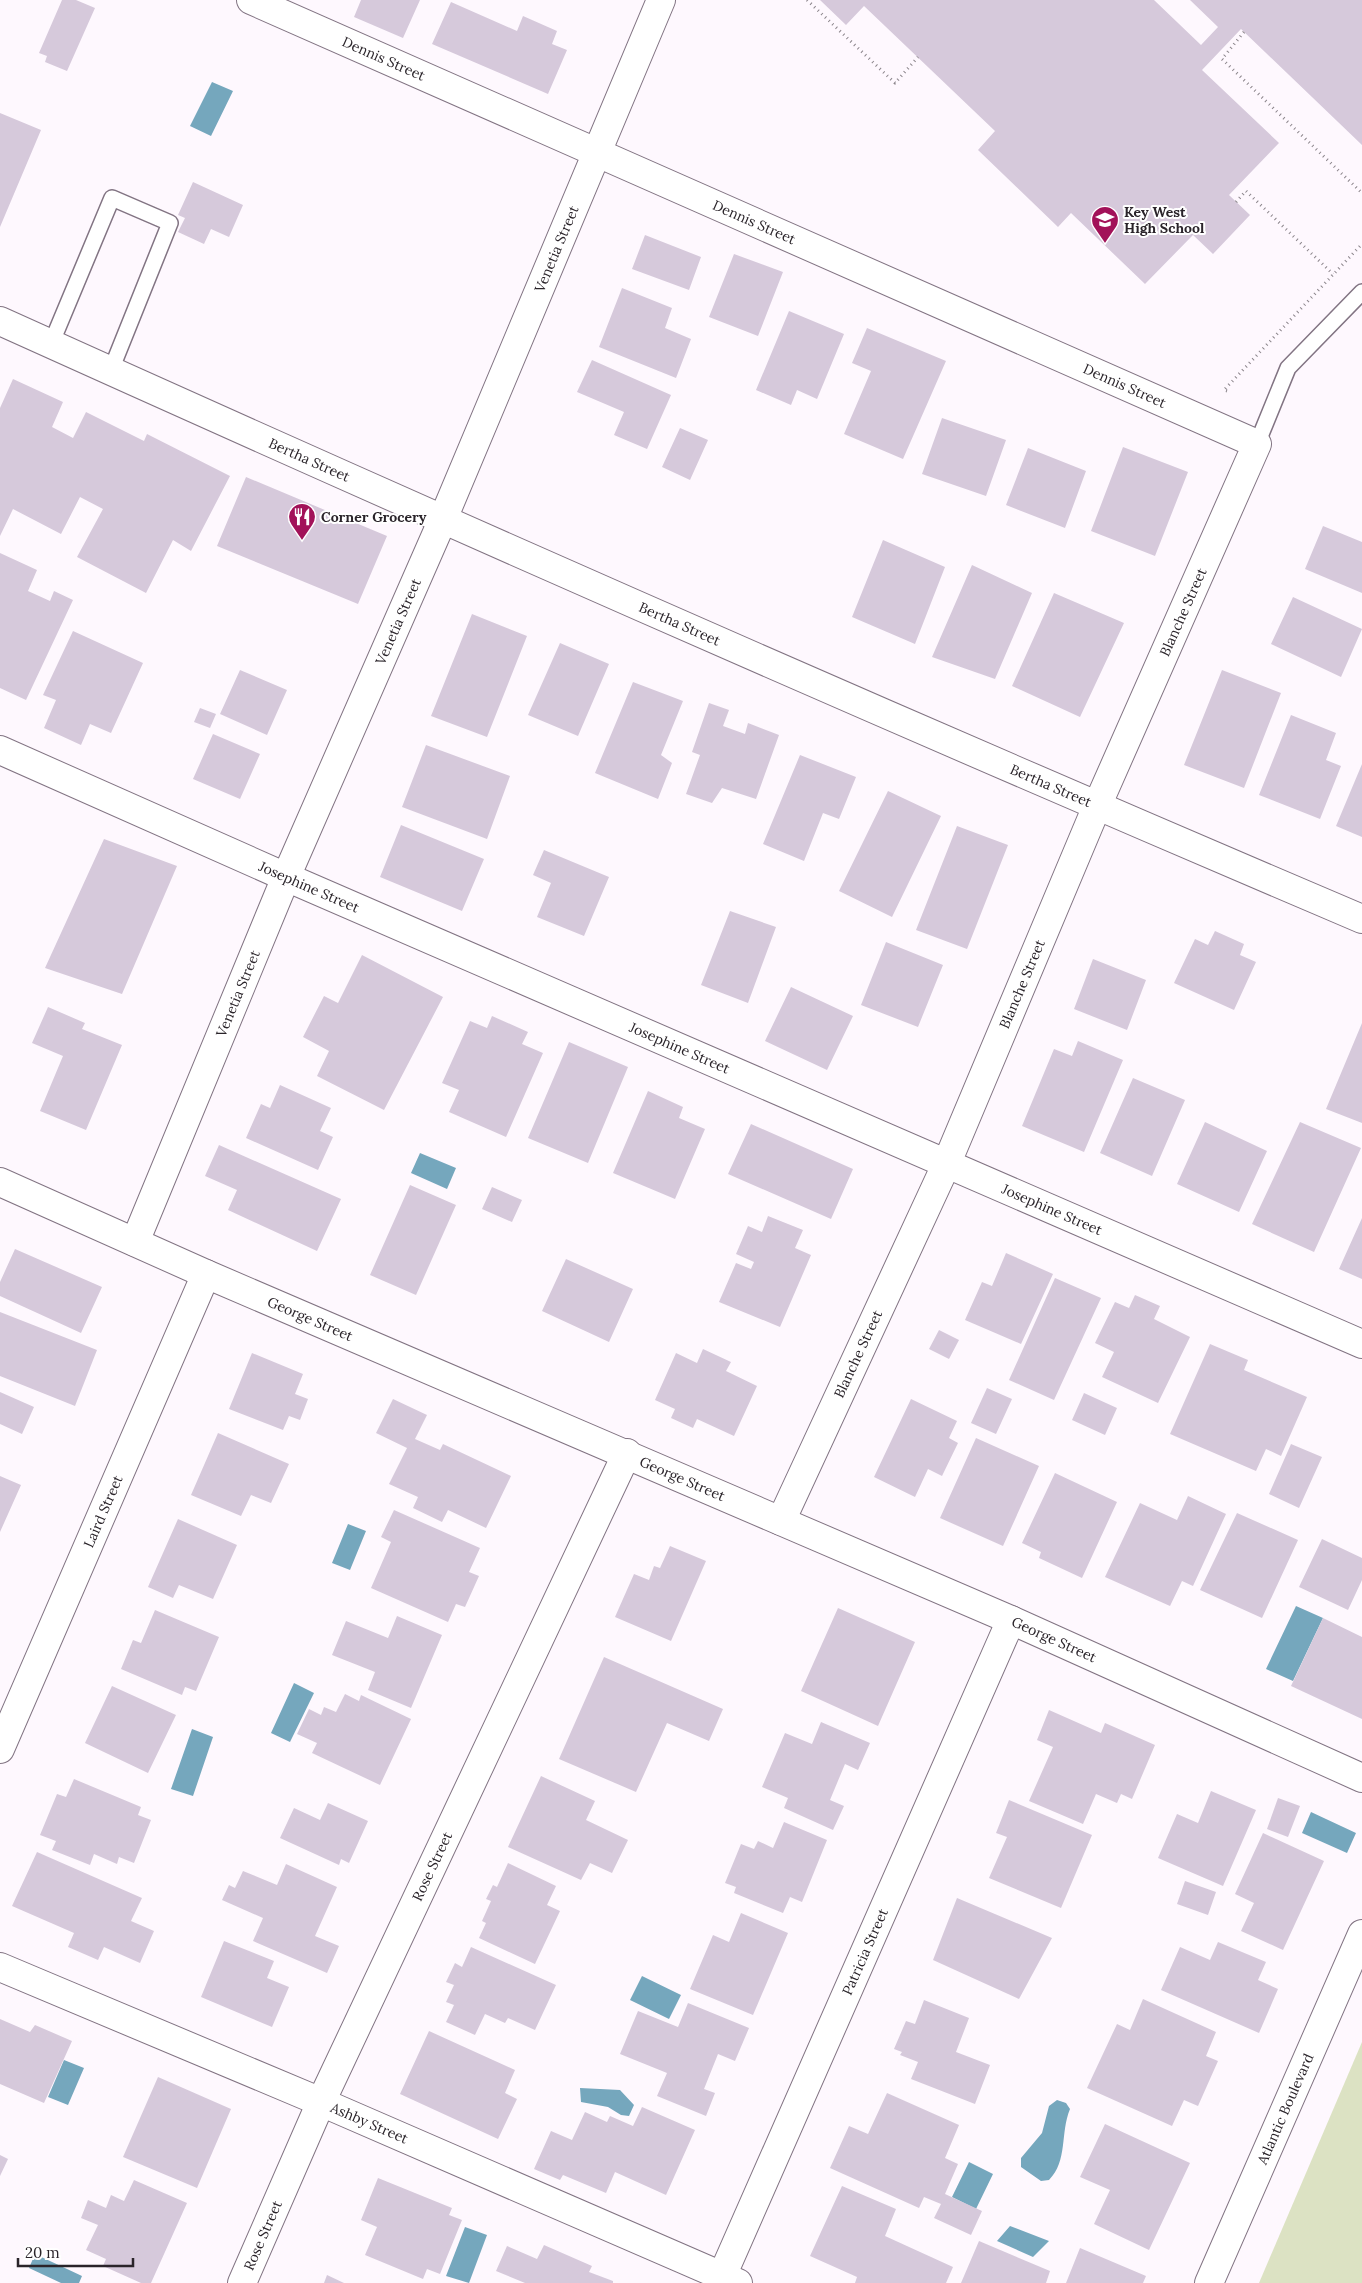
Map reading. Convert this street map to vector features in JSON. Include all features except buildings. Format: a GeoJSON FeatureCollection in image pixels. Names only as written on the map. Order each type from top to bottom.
{"type":"FeatureCollection","features":[{"type":"Feature","properties":{"kind":"street","name":"Dennis Street"},"geometry":{"type":"LineString","coordinates":[[251,0],[1257,444]]}},
{"type":"Feature","properties":{"kind":"street","name":"Venetia Street"},"geometry":{"type":"LineString","coordinates":[[135,1242],[286,877],[443,519],[661,0]]}},
{"type":"Feature","properties":{"kind":"street","name":"Bertha Street"},"geometry":{"type":"LineString","coordinates":[[0,321],[443,519],[1097,806],[1362,919]]}},
{"type":"Feature","properties":{"kind":"street","name":"Blanche Street"},"geometry":{"type":"LineString","coordinates":[[781,1521],[946,1165],[1097,806],[1257,444]]}},
{"type":"Feature","properties":{"kind":"street","name":"Josephine Street"},"geometry":{"type":"LineString","coordinates":[[0,750],[946,1165],[1362,1344]]}},
{"type":"Feature","properties":{"kind":"street","name":"George Street"},"geometry":{"type":"LineString","coordinates":[[0,1182],[206,1274],[627,1453],[1011,1620],[1362,1778]]}},
{"type":"Feature","properties":{"kind":"street","name":"Laird Street"},"geometry":{"type":"LineString","coordinates":[[0,1749],[206,1274]]}},
{"type":"Feature","properties":{"kind":"street","name":"Rose Street"},"geometry":{"type":"LineString","coordinates":[[242,2283],[321,2102],[627,1453]]}},
{"type":"Feature","properties":{"kind":"street","name":"Patricia Street"},"geometry":{"type":"LineString","coordinates":[[727,2281],[1011,1620]]}},
{"type":"Feature","properties":{"kind":"street","name":"Atlantic Boulevard"},"geometry":{"type":"LineString","coordinates":[[1209,2283],[1362,1934]]}},
{"type":"Feature","properties":{"kind":"street","name":"Ashby Street"},"geometry":{"type":"LineString","coordinates":[[0,1967],[321,2102],[727,2281]]}},
{"type":"Feature","properties":{"kind":"lane"},"geometry":{"type":"LineString","coordinates":[[51,344],[112,198],[170,223],[111,370]]}},
{"type":"Feature","properties":{"kind":"lane"},"geometry":{"type":"LineString","coordinates":[[1257,444],[1288,368],[1362,292]]}},
{"type":"Feature","properties":{"kind":"path"},"geometry":{"type":"LineString","coordinates":[[807,0],[895,83],[918,57]]}},
{"type":"Feature","properties":{"kind":"path"},"geometry":{"type":"LineString","coordinates":[[1244,32],[1222,60],[1362,193]]}},
{"type":"Feature","properties":{"kind":"path"},"geometry":{"type":"LineString","coordinates":[[1236,202],[1246,191],[1333,274]]}},
{"type":"Feature","properties":{"kind":"green space"},"geometry":{"type":"Polygon","coordinates":[[[1362,2042],[1362,2283],[1259,2283],[1362,2042]]]}},
{"type":"Feature","properties":{"kind":"water"},"geometry":{"type":"Polygon","coordinates":[[[212,82],[233,91],[211,136],[190,126],[212,82]]]}},
{"type":"Feature","properties":{"kind":"water"},"geometry":{"type":"Polygon","coordinates":[[[420,1153],[456,1168],[447,1189],[411,1173],[420,1153]]]}},
{"type":"Feature","properties":{"kind":"water"},"geometry":{"type":"Polygon","coordinates":[[[348,1524],[366,1531],[350,1570],[332,1563],[348,1524]]]}},
{"type":"Feature","properties":{"kind":"water"},"geometry":{"type":"Polygon","coordinates":[[[1296,1606],[1323,1618],[1293,1681],[1266,1669],[1296,1606]]]}},
{"type":"Feature","properties":{"kind":"water"},"geometry":{"type":"Polygon","coordinates":[[[294,1683],[314,1693],[290,1742],[271,1733],[294,1683]]]}},
{"type":"Feature","properties":{"kind":"water"},"geometry":{"type":"Polygon","coordinates":[[[192,1729],[213,1737],[193,1796],[171,1789],[192,1729]]]}},
{"type":"Feature","properties":{"kind":"water"},"geometry":{"type":"Polygon","coordinates":[[[1311,1812],[1356,1833],[1347,1853],[1302,1833],[1311,1812]]]}},
{"type":"Feature","properties":{"kind":"water"},"geometry":{"type":"Polygon","coordinates":[[[642,1976],[681,1995],[669,2019],[630,2000],[642,1976]]]}},
{"type":"Feature","properties":{"kind":"water"},"geometry":{"type":"Polygon","coordinates":[[[64,2060],[84,2068],[68,2105],[48,2097],[64,2060]]]}},
{"type":"Feature","properties":{"kind":"water"},"geometry":{"type":"Polygon","coordinates":[[[580,2088],[620,2090],[634,2105],[629,2116],[621,2115],[608,2107],[581,2102],[580,2088]]]}},
{"type":"Feature","properties":{"kind":"water"},"geometry":{"type":"Polygon","coordinates":[[[1057,2100],[1066,2103],[1070,2109],[1061,2156],[1055,2172],[1049,2180],[1041,2181],[1021,2167],[1021,2158],[1042,2133],[1049,2106],[1057,2100]]]}},
{"type":"Feature","properties":{"kind":"water"},"geometry":{"type":"Polygon","coordinates":[[[969,2162],[993,2174],[976,2209],[952,2197],[969,2162]]]}},
{"type":"Feature","properties":{"kind":"water"},"geometry":{"type":"Polygon","coordinates":[[[1010,2226],[1049,2241],[1033,2257],[997,2241],[1010,2226]]]}},
{"type":"Feature","properties":{"kind":"water"},"geometry":{"type":"Polygon","coordinates":[[[465,2227],[487,2235],[469,2283],[446,2276],[465,2227]]]}},
{"type":"Feature","properties":{"kind":"water"},"geometry":{"type":"Polygon","coordinates":[[[35,2254],[82,2276],[79,2283],[61,2283],[29,2268],[35,2254]]]}},
{"type":"Feature","properties":{"kind":"place","name":"Key West High School"},"geometry":{"type":"Point","coordinates":[1105,244]}},
{"type":"Feature","properties":{"kind":"place","name":"Corner Grocery"},"geometry":{"type":"Point","coordinates":[302,541]}}]}
